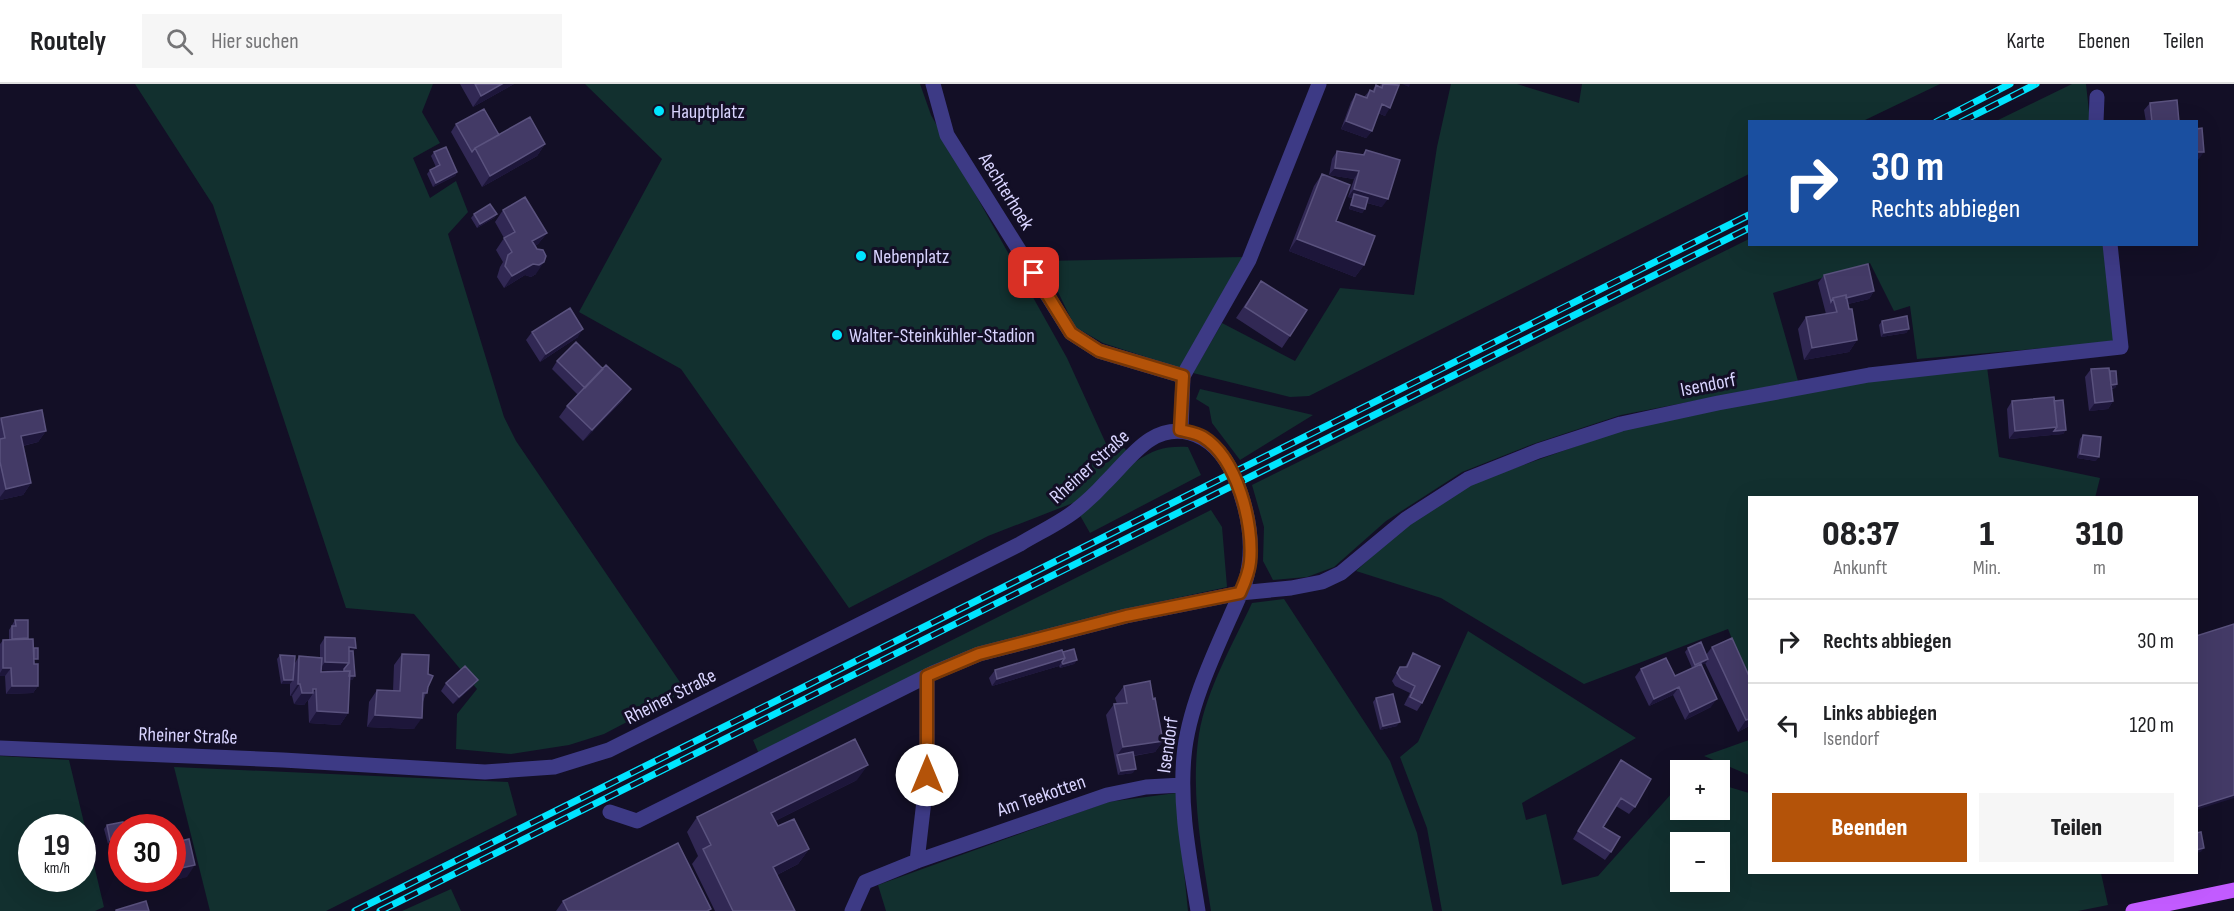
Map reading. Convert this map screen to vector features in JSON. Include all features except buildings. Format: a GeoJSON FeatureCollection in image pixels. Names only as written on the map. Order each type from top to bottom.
{"type":"FeatureCollection","features":[{"type":"Feature","properties":{"kind":"main road"},"geometry":{"type":"LineString","coordinates":[[2133,911],[2234,890]]}},
{"type":"Feature","properties":{"kind":"street","name":"Aechterhoek"},"geometry":{"type":"LineString","coordinates":[[933,84],[947,135],[1071,333],[1099,351],[1183,376]]}},
{"type":"Feature","properties":{"kind":"street"},"geometry":{"type":"LineString","coordinates":[[1180,430],[1183,376],[1249,260],[1319,84]]}},
{"type":"Feature","properties":{"kind":"street"},"geometry":{"type":"LineString","coordinates":[[2096,120],[2097,97]]}},
{"type":"Feature","properties":{"kind":"street","name":"Isendorf"},"geometry":{"type":"LineString","coordinates":[[1240,593],[1291,588],[1322,582],[1341,573],[1406,519],[1468,479],[1538,451],[1621,424],[1869,375],[2121,347],[2110,246]]}},
{"type":"Feature","properties":{"kind":"street","name":"Isendorf"},"geometry":{"type":"LineString","coordinates":[[1180,430],[1201,436],[1219,450],[1237,483],[1250,528],[1250,565],[1194,707],[1184,755],[1182,785],[1188,850],[1198,911]]}},
{"type":"Feature","properties":{"kind":"street","name":"Rheiner Straße"},"geometry":{"type":"LineString","coordinates":[[0,748],[283,760],[485,772],[554,767],[609,750],[1020,544],[1074,511],[1106,483],[1132,453],[1157,434],[1180,430]]}},
{"type":"Feature","properties":{"kind":"street"},"geometry":{"type":"LineString","coordinates":[[610,812],[637,821],[927,676],[979,654],[1126,616],[1240,593]]}},
{"type":"Feature","properties":{"kind":"street"},"geometry":{"type":"LineString","coordinates":[[916,861],[927,775],[927,676]]}},
{"type":"Feature","properties":{"kind":"street","name":"Am Teekotten"},"geometry":{"type":"LineString","coordinates":[[852,911],[865,882],[916,861],[1107,795],[1146,787],[1182,785]]}},
{"type":"Feature","properties":{"kind":"green space"},"geometry":{"type":"Polygon","coordinates":[[[135,84],[433,84],[422,112],[440,143],[413,158],[430,198],[456,181],[468,212],[448,234],[504,417],[516,441],[686,691],[604,734],[569,745],[511,754],[456,749],[457,714],[477,689],[414,614],[346,608],[213,205],[135,84]]]}},
{"type":"Feature","properties":{"kind":"green space","name":"Walter-Steinkühler-Stadion"},"geometry":{"type":"Polygon","coordinates":[[[585,84],[920,84],[931,115],[1067,358],[1108,448],[1122,445],[1135,462],[1160,449],[1188,447],[1201,475],[1090,533],[1073,503],[988,536],[849,608],[681,369],[579,312],[662,159],[585,84]]]}},
{"type":"Feature","properties":{"kind":"green space"},"geometry":{"type":"Polygon","coordinates":[[[1451,84],[1517,84],[1579,103],[1582,84],[1940,84],[1865,120],[1748,120],[1748,175],[1309,396],[1290,397],[1193,373],[1222,323],[1295,361],[1340,288],[1414,295],[1437,147],[1451,84]]]}},
{"type":"Feature","properties":{"kind":"green space"},"geometry":{"type":"Polygon","coordinates":[[[2072,84],[2086,84],[2090,120],[1998,120],[2072,84]]]}},
{"type":"Feature","properties":{"kind":"green space"},"geometry":{"type":"Polygon","coordinates":[[[1748,239],[1748,246],[2104,246],[2114,342],[1917,359],[1910,306],[1894,311],[1870,263],[1773,293],[1798,381],[1621,415],[1533,444],[1462,472],[1386,521],[1334,567],[1307,577],[1273,580],[1263,561],[1264,527],[1252,485],[1748,239]]]}},
{"type":"Feature","properties":{"kind":"green space"},"geometry":{"type":"Polygon","coordinates":[[[1243,257],[1180,368],[1103,343],[1075,327],[1043,261],[1243,257]]]}},
{"type":"Feature","properties":{"kind":"green space"},"geometry":{"type":"Polygon","coordinates":[[[1987,367],[1999,457],[2100,478],[2096,496],[1748,496],[1748,679],[1728,629],[1584,684],[1441,598],[1356,571],[1406,525],[1470,484],[1622,430],[1719,408],[1867,381],[1987,367]]]}},
{"type":"Feature","properties":{"kind":"green space"},"geometry":{"type":"Polygon","coordinates":[[[1200,389],[1313,415],[1240,460],[1212,423],[1209,407],[1196,399],[1200,389]]]}},
{"type":"Feature","properties":{"kind":"green space"},"geometry":{"type":"Polygon","coordinates":[[[1211,510],[1222,527],[1227,587],[1117,611],[976,650],[759,754],[753,740],[1211,510]]]}},
{"type":"Feature","properties":{"kind":"green space"},"geometry":{"type":"Polygon","coordinates":[[[1284,599],[1390,761],[1417,833],[1433,911],[1211,911],[1196,800],[1199,734],[1208,700],[1221,667],[1252,603],[1284,599]]]}},
{"type":"Feature","properties":{"kind":"green space"},"geometry":{"type":"Polygon","coordinates":[[[1468,631],[1636,738],[1522,803],[1526,820],[1546,814],[1562,885],[1598,876],[1670,795],[1670,820],[1730,820],[1730,787],[1748,793],[1748,874],[2101,874],[2108,905],[2078,911],[1442,911],[1427,828],[1400,757],[1418,742],[1468,631]]]}},
{"type":"Feature","properties":{"kind":"green space"},"geometry":{"type":"Polygon","coordinates":[[[1748,740],[1748,775],[1730,767],[1730,760],[1713,760],[1704,756],[1748,740]]]}},
{"type":"Feature","properties":{"kind":"green space"},"geometry":{"type":"Polygon","coordinates":[[[0,756],[69,760],[82,814],[18,814],[18,892],[96,892],[96,873],[104,907],[95,911],[0,911],[0,756]]]}},
{"type":"Feature","properties":{"kind":"green space"},"geometry":{"type":"Polygon","coordinates":[[[174,767],[508,782],[517,815],[326,911],[210,911],[174,767]]]}},
{"type":"Feature","properties":{"kind":"green space"},"geometry":{"type":"Polygon","coordinates":[[[1176,793],[1188,911],[886,911],[878,885],[1108,802],[1176,793]]]}},
{"type":"Feature","properties":{"kind":"green space"},"geometry":{"type":"Polygon","coordinates":[[[451,889],[461,911],[402,911],[451,889]]]}},
{"type":"Feature","properties":{"kind":"railway"},"geometry":{"type":"LineString","coordinates":[[1940,120],[2010,84]]}},
{"type":"Feature","properties":{"kind":"railway"},"geometry":{"type":"LineString","coordinates":[[1965,120],[2036,84]]}},
{"type":"Feature","properties":{"kind":"railway"},"geometry":{"type":"LineString","coordinates":[[355,911],[1748,215]]}},
{"type":"Feature","properties":{"kind":"railway"},"geometry":{"type":"LineString","coordinates":[[380,911],[1748,228]]}},
{"type":"Feature","properties":{"kind":"place","name":"Hauptplatz"},"geometry":{"type":"Point","coordinates":[659,111]}},
{"type":"Feature","properties":{"kind":"place","name":"Nebenplatz"},"geometry":{"type":"Point","coordinates":[861,256]}},
{"type":"Feature","properties":{"kind":"place","name":"Walter-Steinkühler-Stadion"},"geometry":{"type":"Point","coordinates":[837,335]}},
{"type":"Feature","properties":{"kind":"route"},"geometry":{"type":"LineString","coordinates":[[927,775],[927,676],[979,654],[1126,616],[1240,593],[1250,565],[1250,528],[1232,472],[1219,450],[1201,436],[1180,430],[1183,376],[1099,351],[1071,333],[1034,273]]}}]}
